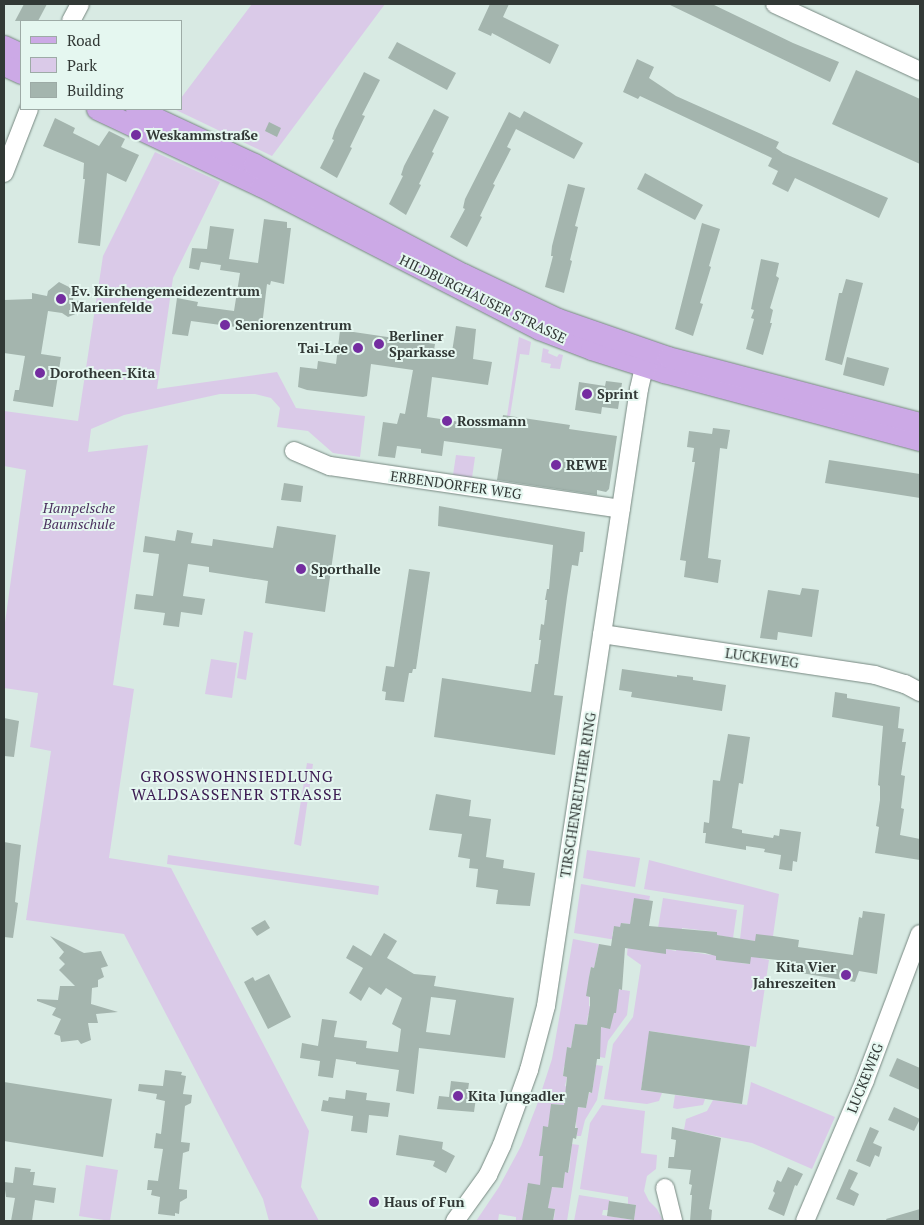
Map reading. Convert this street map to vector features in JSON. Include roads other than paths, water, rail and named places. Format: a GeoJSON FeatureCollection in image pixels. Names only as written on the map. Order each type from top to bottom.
{"type":"FeatureCollection","features":[{"type":"Feature","properties":{"kind":"main road"},"geometry":{"type":"LineString","coordinates":[[4,46],[20,54]]}},
{"type":"Feature","properties":{"kind":"main road"},"geometry":{"type":"LineString","coordinates":[[4,65],[20,73]]}},
{"type":"Feature","properties":{"kind":"main road","name":"HILDBURGHAUSER STRASSE"},"geometry":{"type":"LineString","coordinates":[[99,110],[261,186],[539,329],[591,349],[646,358],[920,423]]}},
{"type":"Feature","properties":{"kind":"main road","name":"HILDBURGHAUSER STRASSE"},"geometry":{"type":"LineString","coordinates":[[138,110],[254,164],[541,312],[646,358],[920,440]]}},
{"type":"Feature","properties":{"kind":"street"},"geometry":{"type":"LineString","coordinates":[[71,20],[80,4]]}},
{"type":"Feature","properties":{"kind":"street"},"geometry":{"type":"LineString","coordinates":[[775,4],[920,71]]}},
{"type":"Feature","properties":{"kind":"street"},"geometry":{"type":"LineString","coordinates":[[4,173],[29,110]]}},
{"type":"Feature","properties":{"kind":"street","name":"TIRSCHENREUTHER RING"},"geometry":{"type":"LineString","coordinates":[[455,1221],[488,1175],[502,1145],[523,1088],[540,1030],[549,988],[621,509],[646,358]]}},
{"type":"Feature","properties":{"kind":"street","name":"ERBENDORFER WEG"},"geometry":{"type":"LineString","coordinates":[[294,451],[330,466],[621,509]]}},
{"type":"Feature","properties":{"kind":"street","name":"LUCKEWEG"},"geometry":{"type":"LineString","coordinates":[[602,634],[875,675],[905,684],[920,692]]}},
{"type":"Feature","properties":{"kind":"street","name":"LUCKEWEG"},"geometry":{"type":"LineString","coordinates":[[805,1221],[865,1080],[920,934]]}},
{"type":"Feature","properties":{"kind":"street"},"geometry":{"type":"LineString","coordinates":[[665,1188],[673,1221]]}},
{"type":"Feature","properties":{"kind":"place","name":"Weskammstraße"},"geometry":{"type":"Point","coordinates":[136,135]}},
{"type":"Feature","properties":{"kind":"place","name":"Ev. Kirchengemeidezentrum Marienfelde"},"geometry":{"type":"Point","coordinates":[61,299]}},
{"type":"Feature","properties":{"kind":"place","name":"Seniorenzentrum"},"geometry":{"type":"Point","coordinates":[225,325]}},
{"type":"Feature","properties":{"kind":"place","name":"Berliner Sparkasse"},"geometry":{"type":"Point","coordinates":[379,344]}},
{"type":"Feature","properties":{"kind":"place","name":"Tai-Lee"},"geometry":{"type":"Point","coordinates":[358,348]}},
{"type":"Feature","properties":{"kind":"place","name":"Dorotheen-Kita"},"geometry":{"type":"Point","coordinates":[40,373]}},
{"type":"Feature","properties":{"kind":"place","name":"Sprint"},"geometry":{"type":"Point","coordinates":[587,394]}},
{"type":"Feature","properties":{"kind":"place","name":"Rossmann"},"geometry":{"type":"Point","coordinates":[447,421]}},
{"type":"Feature","properties":{"kind":"place","name":"REWE"},"geometry":{"type":"Point","coordinates":[556,465]}},
{"type":"Feature","properties":{"kind":"place","name":"Sporthalle"},"geometry":{"type":"Point","coordinates":[301,569]}},
{"type":"Feature","properties":{"kind":"place","name":"Kita Vier Jahreszeiten"},"geometry":{"type":"Point","coordinates":[846,975]}},
{"type":"Feature","properties":{"kind":"place","name":"Kita Jungadler"},"geometry":{"type":"Point","coordinates":[458,1096]}},
{"type":"Feature","properties":{"kind":"place","name":"Haus of Fun"},"geometry":{"type":"Point","coordinates":[374,1202]}},
{"type":"Feature","properties":{"kind":"district","name":"GROSSWOHNSIEDLUNG WALDSASSENER STRASSE"},"geometry":{"type":"Point","coordinates":[237,785]}},
{"type":"Feature","properties":{"kind":"park label","name":"Hampelsche Baumschule"},"geometry":{"type":"Point","coordinates":[79,516]}}]}
